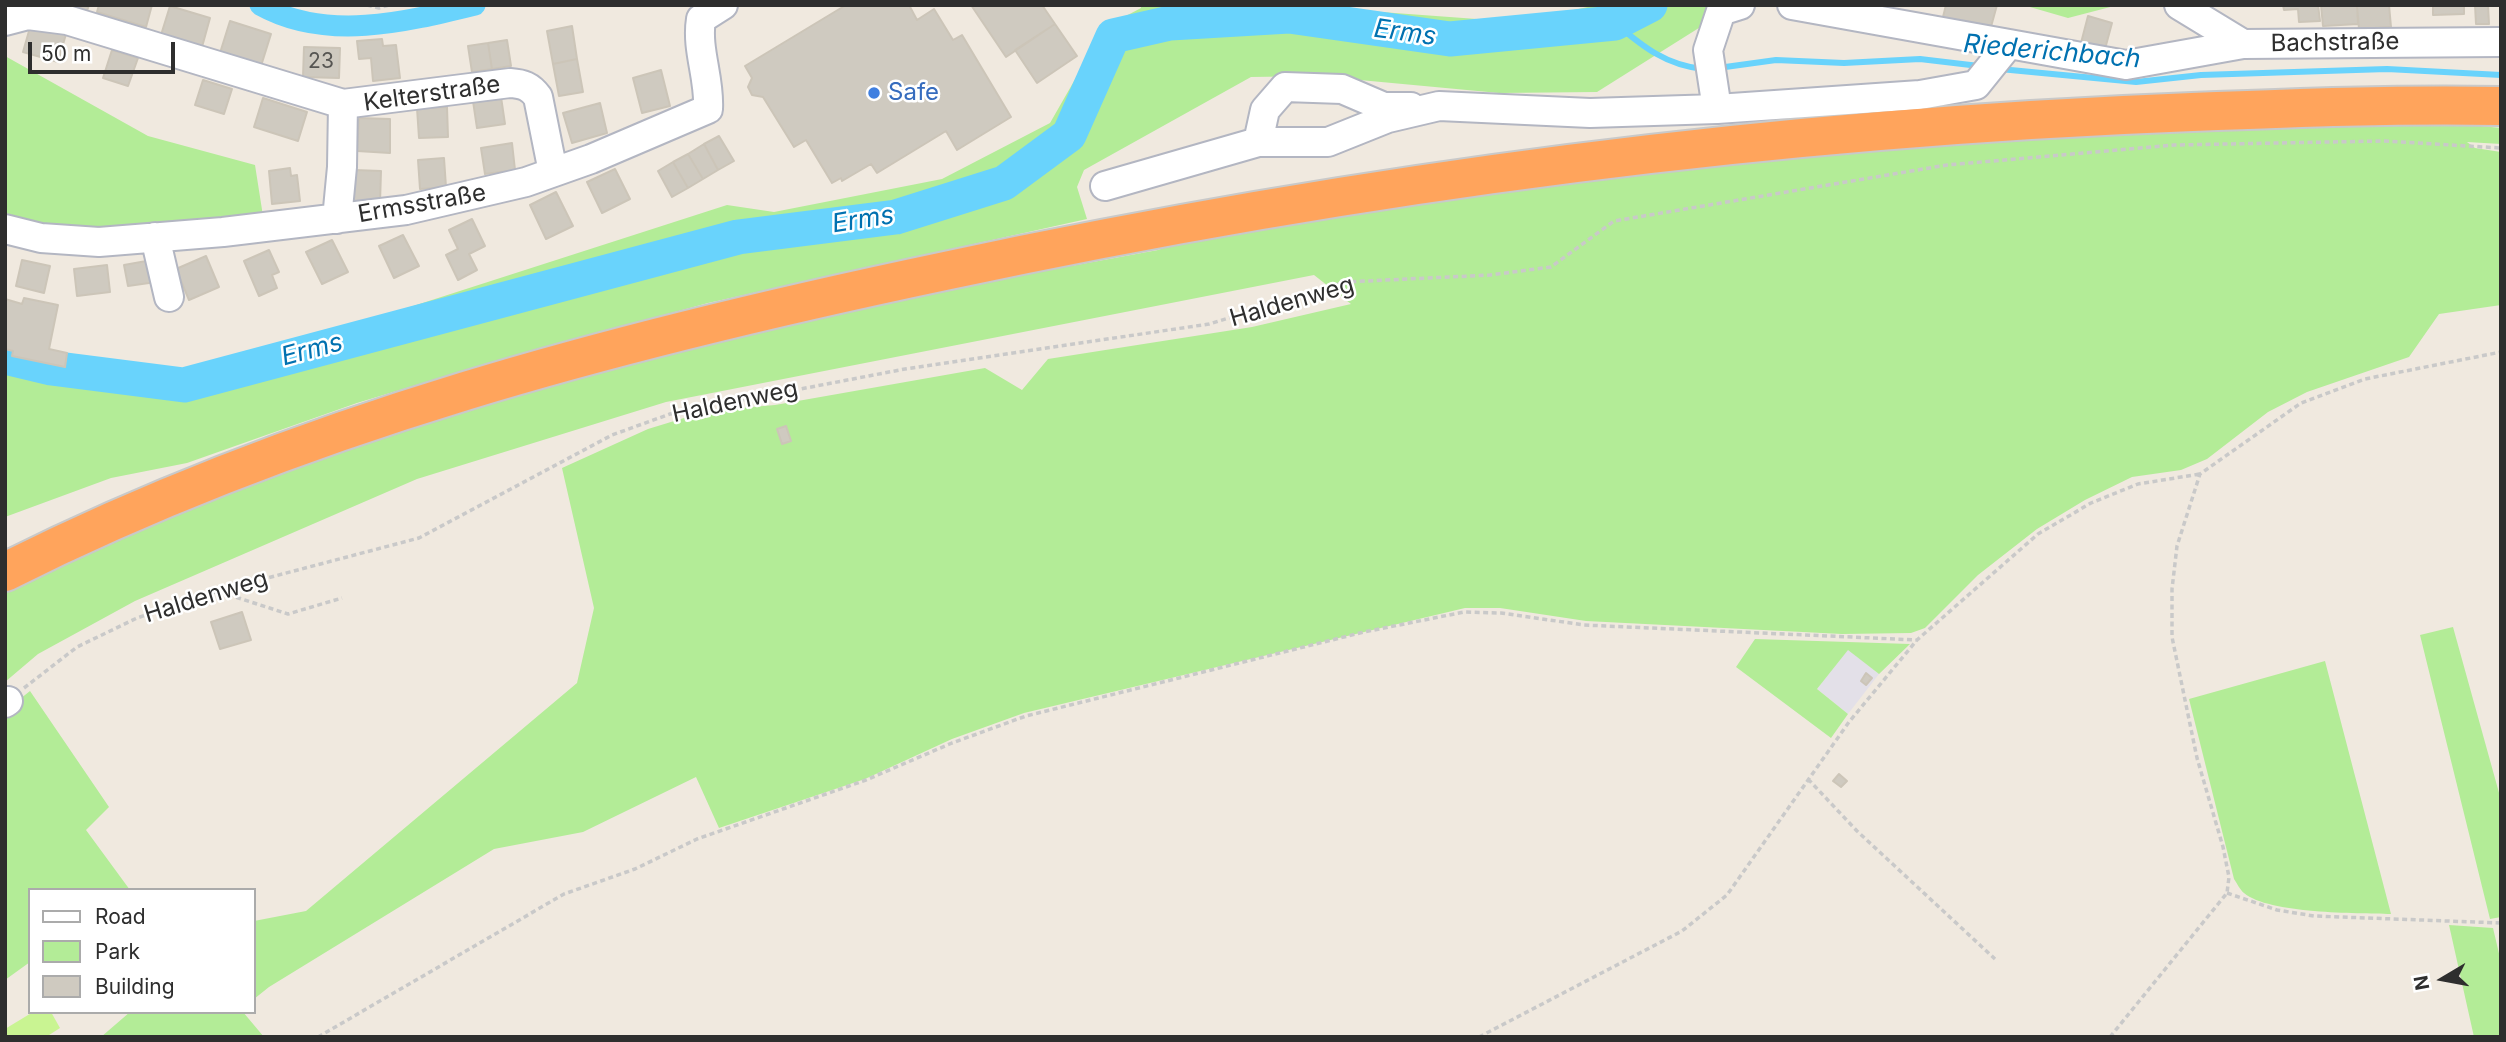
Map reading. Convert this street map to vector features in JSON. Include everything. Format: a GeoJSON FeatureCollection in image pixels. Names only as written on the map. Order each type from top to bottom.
{"type":"FeatureCollection","features":[{"type":"Feature","properties":{"kind":"highway"},"geometry":{"type":"LineString","coordinates":[[5,572],[116,518],[221,474],[328,435],[492,382],[805,302],[1118,235],[1315,200],[1502,172],[1913,128],[2150,114],[2501,106]]}},
{"type":"Feature","properties":{"kind":"street","name":"Ermsstraße"},"geometry":{"type":"LineString","coordinates":[[5,229],[65,242],[155,237],[337,219],[459,200],[553,172],[708,109],[709,92],[702,63],[699,26],[701,19],[723,5]]}},
{"type":"Feature","properties":{"kind":"street"},"geometry":{"type":"LineString","coordinates":[[1717,108],[1710,66],[1721,11],[1740,5]]}},
{"type":"Feature","properties":{"kind":"street"},"geometry":{"type":"LineString","coordinates":[[1792,5],[2003,50],[2126,65],[2243,44]]}},
{"type":"Feature","properties":{"kind":"street","name":"Bachstraße"},"geometry":{"type":"LineString","coordinates":[[2179,5],[2243,44],[2501,42]]}},
{"type":"Feature","properties":{"kind":"street","name":"Kelterstraße"},"geometry":{"type":"LineString","coordinates":[[5,21],[28,15],[67,20],[343,104],[510,83],[523,84],[532,88],[538,97],[553,172]]}},
{"type":"Feature","properties":{"kind":"street"},"geometry":{"type":"LineString","coordinates":[[1258,142],[1265,110],[1285,87],[1342,89],[1384,107],[1439,106],[1590,113],[1717,108],[1920,95],[1976,85],[2003,50]]}},
{"type":"Feature","properties":{"kind":"street"},"geometry":{"type":"LineString","coordinates":[[337,219],[342,167],[343,104]]}},
{"type":"Feature","properties":{"kind":"street"},"geometry":{"type":"LineString","coordinates":[[1105,186],[1258,142],[1328,142],[1388,118],[1439,106]]}},
{"type":"Feature","properties":{"kind":"street"},"geometry":{"type":"LineString","coordinates":[[155,237],[169,297]]}},
{"type":"Feature","properties":{"kind":"path"},"geometry":{"type":"LineString","coordinates":[[367,5],[379,8],[389,5]]}},
{"type":"Feature","properties":{"kind":"path","name":"Haldenweg"},"geometry":{"type":"LineString","coordinates":[[6,702],[77,647],[137,618],[218,591],[419,538],[612,435],[670,414],[905,369],[1209,324],[1346,282],[1518,272],[1551,267],[1614,221],[1947,165],[2174,145],[2383,141],[2501,148]]}},
{"type":"Feature","properties":{"kind":"path"},"geometry":{"type":"LineString","coordinates":[[1479,1037],[1616,968],[1682,931],[1727,895],[1849,722],[1917,640],[2049,528],[2091,503],[2138,484],[2200,474],[2301,403],[2365,379],[2501,352]]}},
{"type":"Feature","properties":{"kind":"path"},"geometry":{"type":"LineString","coordinates":[[2110,1037],[2227,893],[2229,877],[2223,847],[2197,758],[2172,636],[2172,589],[2177,546],[2200,474]]}},
{"type":"Feature","properties":{"kind":"path"},"geometry":{"type":"LineString","coordinates":[[218,591],[288,614],[342,598]]}},
{"type":"Feature","properties":{"kind":"path"},"geometry":{"type":"LineString","coordinates":[[318,1037],[564,894],[635,869],[697,839],[866,780],[952,743],[1039,713],[1364,632],[1464,612],[1501,613],[1584,625],[1917,640]]}},
{"type":"Feature","properties":{"kind":"path"},"geometry":{"type":"LineString","coordinates":[[1808,779],[1857,831],[1995,959]]}},
{"type":"Feature","properties":{"kind":"path"},"geometry":{"type":"LineString","coordinates":[[2227,893],[2277,910],[2314,916],[2501,923]]}},
{"type":"Feature","properties":{"kind":"shaded area"},"geometry":{"type":"Polygon","coordinates":[[[1848,649],[1879,674],[1848,714],[1817,689],[1848,649]]]}},
{"type":"Feature","properties":{"kind":"green space"},"geometry":{"type":"Polygon","coordinates":[[[1141,5],[1339,5],[1340,9],[1518,22],[1597,5],[1717,5],[1702,26],[1597,92],[1499,93],[1317,76],[1251,77],[1084,170],[1077,187],[1087,219],[708,303],[499,360],[357,403],[187,463],[111,478],[5,517],[5,356],[69,371],[174,383],[727,205],[774,212],[942,179],[1050,123],[1105,27],[1141,8],[1141,5]]]}},
{"type":"Feature","properties":{"kind":"green space"},"geometry":{"type":"Polygon","coordinates":[[[2023,5],[2118,5],[2068,18],[2023,5]]]}},
{"type":"Feature","properties":{"kind":"green space"},"geometry":{"type":"Polygon","coordinates":[[[5,56],[148,136],[255,165],[263,216],[72,232],[5,213],[5,56]]]}},
{"type":"Feature","properties":{"kind":"green space"},"geometry":{"type":"Polygon","coordinates":[[[2441,122],[2501,128],[2501,144],[2467,142],[2475,148],[2501,152],[2501,305],[2439,314],[2409,357],[2307,392],[2268,412],[2207,459],[2181,470],[2132,477],[2085,500],[2037,529],[1978,575],[1925,628],[1911,633],[1842,634],[1586,621],[1500,608],[1465,608],[1024,713],[952,739],[865,779],[719,828],[696,777],[583,832],[494,849],[256,997],[256,921],[306,911],[577,683],[594,608],[562,468],[648,429],[707,411],[775,405],[985,368],[1022,390],[1048,359],[1252,327],[1351,304],[1314,275],[666,402],[417,479],[135,601],[38,654],[5,682],[5,585],[79,547],[472,402],[1016,266],[1071,266],[1158,250],[1203,233],[1483,187],[2007,136],[2441,122]]]}},
{"type":"Feature","properties":{"kind":"green space"},"geometry":{"type":"Polygon","coordinates":[[[2453,627],[2501,800],[2501,917],[2490,919],[2420,635],[2453,627]]]}},
{"type":"Feature","properties":{"kind":"green space"},"geometry":{"type":"Polygon","coordinates":[[[1755,639],[1910,644],[1879,674],[1848,650],[1817,689],[1848,714],[1831,738],[1736,667],[1755,639]]]}},
{"type":"Feature","properties":{"kind":"green space"},"geometry":{"type":"Polygon","coordinates":[[[2325,661],[2391,914],[2314,911],[2273,905],[2244,893],[2234,879],[2189,699],[2325,661]]]}},
{"type":"Feature","properties":{"kind":"green space"},"geometry":{"type":"Polygon","coordinates":[[[30,691],[109,807],[86,830],[129,888],[28,888],[28,963],[5,980],[5,711],[30,691]]]}},
{"type":"Feature","properties":{"kind":"green space"},"geometry":{"type":"Polygon","coordinates":[[[2449,925],[2493,928],[2501,962],[2501,1037],[2474,1037],[2449,925]]]}},
{"type":"Feature","properties":{"kind":"green space"},"geometry":{"type":"Polygon","coordinates":[[[30,1014],[52,1014],[60,1028],[46,1037],[5,1037],[5,1029],[30,1014]]]}},
{"type":"Feature","properties":{"kind":"green space"},"geometry":{"type":"Polygon","coordinates":[[[128,1014],[245,1014],[264,1037],[101,1037],[128,1014]]]}},
{"type":"Feature","properties":{"kind":"building"},"geometry":{"type":"Polygon","coordinates":[[[70,5],[89,5],[87,11],[70,5]]]}},
{"type":"Feature","properties":{"kind":"building"},"geometry":{"type":"Polygon","coordinates":[[[99,5],[152,5],[146,27],[97,12],[99,5]]]}},
{"type":"Feature","properties":{"kind":"building","name":"Safe"},"geometry":{"type":"Polygon","coordinates":[[[846,5],[909,5],[917,20],[934,9],[953,40],[962,35],[1011,117],[957,150],[946,131],[877,173],[871,164],[842,181],[841,178],[832,183],[806,140],[794,147],[763,97],[752,95],[748,87],[752,78],[745,66],[846,5]]]}},
{"type":"Feature","properties":{"kind":"building"},"geometry":{"type":"Polygon","coordinates":[[[971,5],[1042,5],[1055,24],[1006,57],[971,5]]]}},
{"type":"Feature","properties":{"kind":"building"},"geometry":{"type":"Polygon","coordinates":[[[1946,5],[1997,5],[1989,34],[1942,21],[1946,5]]]}},
{"type":"Feature","properties":{"kind":"building"},"geometry":{"type":"Polygon","coordinates":[[[2283,5],[2318,5],[2320,21],[2299,22],[2298,9],[2284,10],[2283,5]]]}},
{"type":"Feature","properties":{"kind":"building"},"geometry":{"type":"Polygon","coordinates":[[[2321,5],[2357,5],[2358,24],[2323,26],[2321,5]]]}},
{"type":"Feature","properties":{"kind":"building"},"geometry":{"type":"Polygon","coordinates":[[[2357,5],[2389,5],[2391,27],[2359,29],[2357,5]]]}},
{"type":"Feature","properties":{"kind":"building"},"geometry":{"type":"Polygon","coordinates":[[[2433,5],[2464,5],[2464,14],[2433,15],[2433,5]]]}},
{"type":"Feature","properties":{"kind":"building"},"geometry":{"type":"Polygon","coordinates":[[[2475,5],[2488,5],[2489,24],[2476,24],[2475,5]]]}},
{"type":"Feature","properties":{"kind":"building"},"geometry":{"type":"Polygon","coordinates":[[[170,6],[210,18],[202,47],[161,35],[170,6]]]}},
{"type":"Feature","properties":{"kind":"building"},"geometry":{"type":"Polygon","coordinates":[[[2088,16],[2112,23],[2105,49],[2081,43],[2088,16]]]}},
{"type":"Feature","properties":{"kind":"building"},"geometry":{"type":"Polygon","coordinates":[[[230,21],[271,34],[261,66],[220,53],[230,21]]]}},
{"type":"Feature","properties":{"kind":"building"},"geometry":{"type":"Polygon","coordinates":[[[31,24],[66,34],[58,62],[23,52],[31,24]]]}},
{"type":"Feature","properties":{"kind":"building"},"geometry":{"type":"Polygon","coordinates":[[[1055,24],[1077,56],[1037,83],[1015,50],[1055,24]]]}},
{"type":"Feature","properties":{"kind":"building"},"geometry":{"type":"Polygon","coordinates":[[[572,26],[577,59],[553,64],[547,31],[572,26]]]}},
{"type":"Feature","properties":{"kind":"building"},"geometry":{"type":"Polygon","coordinates":[[[382,39],[383,46],[396,45],[400,78],[373,81],[371,58],[359,59],[357,41],[382,39]]]}},
{"type":"Feature","properties":{"kind":"building"},"geometry":{"type":"Polygon","coordinates":[[[507,40],[511,66],[492,69],[488,43],[507,40]]]}},
{"type":"Feature","properties":{"kind":"building"},"geometry":{"type":"Polygon","coordinates":[[[488,43],[492,69],[472,72],[468,46],[488,43]]]}},
{"type":"Feature","properties":{"kind":"building"},"geometry":{"type":"Polygon","coordinates":[[[304,47],[340,48],[339,78],[303,77],[304,47]]]}},
{"type":"Feature","properties":{"kind":"building"},"geometry":{"type":"Polygon","coordinates":[[[112,50],[138,58],[128,86],[103,78],[112,50]]]}},
{"type":"Feature","properties":{"kind":"building"},"geometry":{"type":"Polygon","coordinates":[[[577,59],[583,92],[559,96],[553,64],[577,59]]]}},
{"type":"Feature","properties":{"kind":"building"},"geometry":{"type":"Polygon","coordinates":[[[661,70],[670,106],[642,113],[633,78],[661,70]]]}},
{"type":"Feature","properties":{"kind":"building"},"geometry":{"type":"Polygon","coordinates":[[[203,80],[232,89],[224,114],[195,105],[203,80]]]}},
{"type":"Feature","properties":{"kind":"building"},"geometry":{"type":"Polygon","coordinates":[[[501,97],[505,124],[477,128],[473,101],[501,97]]]}},
{"type":"Feature","properties":{"kind":"building"},"geometry":{"type":"Polygon","coordinates":[[[263,98],[307,112],[298,141],[254,127],[263,98]]]}},
{"type":"Feature","properties":{"kind":"building"},"geometry":{"type":"Polygon","coordinates":[[[600,103],[607,133],[572,143],[563,113],[600,103]]]}},
{"type":"Feature","properties":{"kind":"building"},"geometry":{"type":"Polygon","coordinates":[[[447,107],[448,137],[419,138],[417,108],[447,107]]]}},
{"type":"Feature","properties":{"kind":"building"},"geometry":{"type":"Polygon","coordinates":[[[359,118],[390,119],[390,153],[357,151],[359,118]]]}},
{"type":"Feature","properties":{"kind":"building"},"geometry":{"type":"Polygon","coordinates":[[[719,136],[734,161],[718,170],[704,144],[719,136]]]}},
{"type":"Feature","properties":{"kind":"building"},"geometry":{"type":"Polygon","coordinates":[[[512,143],[515,170],[485,174],[481,148],[512,143]]]}},
{"type":"Feature","properties":{"kind":"building"},"geometry":{"type":"Polygon","coordinates":[[[704,144],[718,170],[703,179],[688,154],[704,144]]]}},
{"type":"Feature","properties":{"kind":"building"},"geometry":{"type":"Polygon","coordinates":[[[688,154],[703,179],[688,188],[673,162],[688,154]]]}},
{"type":"Feature","properties":{"kind":"building"},"geometry":{"type":"Polygon","coordinates":[[[444,158],[446,187],[420,189],[418,160],[444,158]]]}},
{"type":"Feature","properties":{"kind":"building"},"geometry":{"type":"Polygon","coordinates":[[[673,162],[688,188],[672,197],[658,171],[673,162]]]}},
{"type":"Feature","properties":{"kind":"building"},"geometry":{"type":"Polygon","coordinates":[[[290,168],[291,176],[297,175],[300,201],[272,204],[269,171],[290,168]]]}},
{"type":"Feature","properties":{"kind":"building"},"geometry":{"type":"Polygon","coordinates":[[[615,169],[630,199],[602,213],[587,182],[615,169]]]}},
{"type":"Feature","properties":{"kind":"building"},"geometry":{"type":"Polygon","coordinates":[[[354,170],[381,171],[380,203],[353,201],[354,170]]]}},
{"type":"Feature","properties":{"kind":"building"},"geometry":{"type":"Polygon","coordinates":[[[556,192],[573,226],[546,239],[530,205],[556,192]]]}},
{"type":"Feature","properties":{"kind":"building"},"geometry":{"type":"Polygon","coordinates":[[[472,219],[485,246],[469,254],[477,270],[458,280],[446,255],[458,249],[449,230],[472,219]]]}},
{"type":"Feature","properties":{"kind":"building"},"geometry":{"type":"Polygon","coordinates":[[[403,235],[419,266],[394,278],[379,246],[403,235]]]}},
{"type":"Feature","properties":{"kind":"building"},"geometry":{"type":"Polygon","coordinates":[[[332,240],[348,272],[322,284],[306,252],[332,240]]]}},
{"type":"Feature","properties":{"kind":"building"},"geometry":{"type":"Polygon","coordinates":[[[269,250],[279,272],[272,275],[277,288],[259,296],[244,261],[269,250]]]}},
{"type":"Feature","properties":{"kind":"building"},"geometry":{"type":"Polygon","coordinates":[[[206,256],[219,287],[189,300],[176,269],[206,256]]]}},
{"type":"Feature","properties":{"kind":"building"},"geometry":{"type":"Polygon","coordinates":[[[22,260],[50,266],[44,293],[16,286],[22,260]]]}},
{"type":"Feature","properties":{"kind":"building"},"geometry":{"type":"Polygon","coordinates":[[[152,260],[156,282],[128,286],[124,265],[152,260]]]}},
{"type":"Feature","properties":{"kind":"building"},"geometry":{"type":"Polygon","coordinates":[[[107,265],[110,292],[77,296],[74,269],[107,265]]]}},
{"type":"Feature","properties":{"kind":"building"},"geometry":{"type":"Polygon","coordinates":[[[24,298],[58,305],[49,349],[67,353],[65,367],[12,356],[13,351],[5,349],[5,299],[22,304],[24,298]]]}},
{"type":"Feature","properties":{"kind":"building"},"geometry":{"type":"Polygon","coordinates":[[[786,426],[791,441],[782,444],[777,429],[786,426]]]}},
{"type":"Feature","properties":{"kind":"building"},"geometry":{"type":"Polygon","coordinates":[[[242,612],[251,640],[220,649],[211,622],[242,612]]]}},
{"type":"Feature","properties":{"kind":"building"},"geometry":{"type":"Polygon","coordinates":[[[1866,673],[1872,678],[1866,685],[1861,681],[1866,673]]]}},
{"type":"Feature","properties":{"kind":"building"},"geometry":{"type":"Polygon","coordinates":[[[1839,774],[1847,781],[1841,787],[1833,781],[1839,774]]]}},
{"type":"Feature","properties":{"kind":"waterway"},"geometry":{"type":"LineString","coordinates":[[260,5],[285,16],[339,26],[394,22],[475,5]]}},
{"type":"Feature","properties":{"kind":"waterway","name":"Erms"},"geometry":{"type":"LineString","coordinates":[[5,357],[51,368],[184,385],[738,237],[896,217],[1004,183],[1069,135],[1113,36],[1170,23],[1289,16],[1450,39],[1615,23],[1650,5]]}},
{"type":"Feature","properties":{"kind":"waterway","name":"Riederichbach"},"geometry":{"type":"LineString","coordinates":[[1615,23],[1656,54],[1678,64],[1703,69]]}},
{"type":"Feature","properties":{"kind":"waterway","name":"Riederichbach"},"geometry":{"type":"LineString","coordinates":[[1718,68],[1776,60],[1844,63],[1920,59],[1979,66]]}},
{"type":"Feature","properties":{"kind":"waterway","name":"Riederichbach"},"geometry":{"type":"LineString","coordinates":[[2000,69],[2136,82],[2201,75],[2387,69],[2501,75]]}},
{"type":"Feature","properties":{"kind":"place","name":"Safe"},"geometry":{"type":"Point","coordinates":[874,93]}}]}
